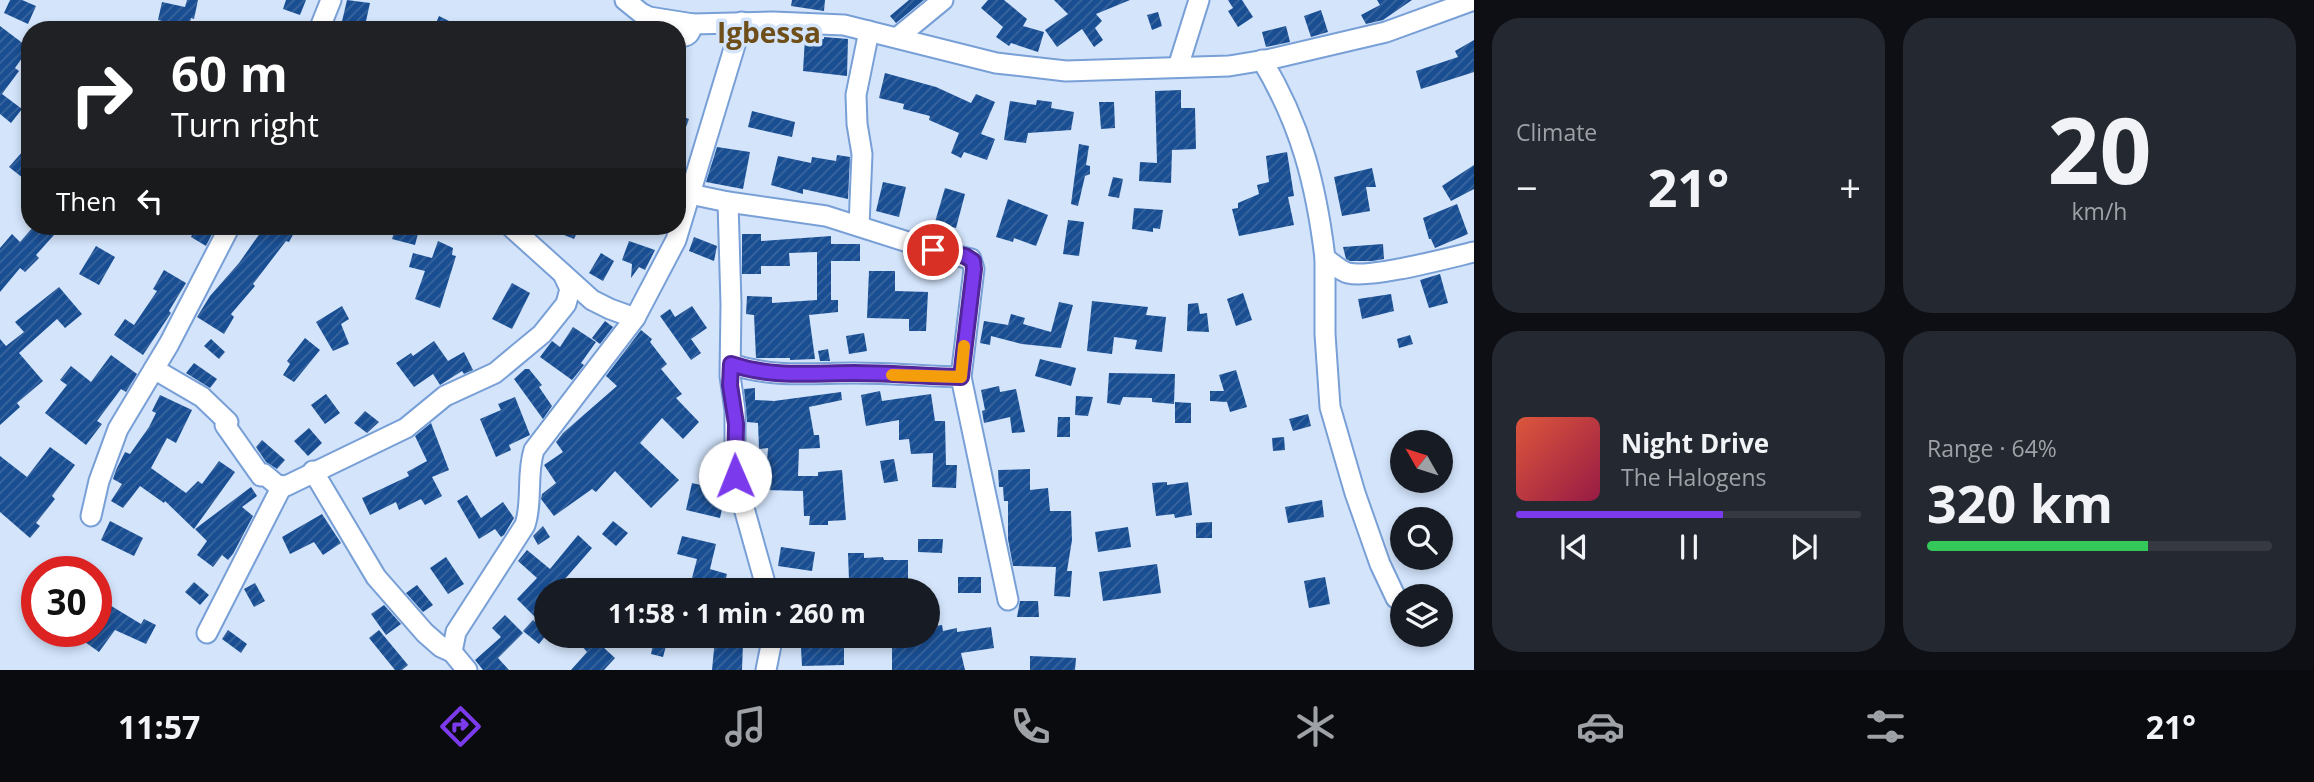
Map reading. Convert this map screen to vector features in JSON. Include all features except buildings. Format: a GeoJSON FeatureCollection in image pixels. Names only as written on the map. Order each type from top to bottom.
{"type":"FeatureCollection","features":[{"type":"Feature","properties":{"kind":"street"},"geometry":{"type":"LineString","coordinates":[[323,21],[331,0]]}},
{"type":"Feature","properties":{"kind":"street"},"geometry":{"type":"LineString","coordinates":[[625,0],[649,17],[674,21]]}},
{"type":"Feature","properties":{"kind":"street"},"geometry":{"type":"LineString","coordinates":[[898,37],[943,0]]}},
{"type":"Feature","properties":{"kind":"street"},"geometry":{"type":"LineString","coordinates":[[1178,67],[1199,0]]}},
{"type":"Feature","properties":{"kind":"street"},"geometry":{"type":"LineString","coordinates":[[686,23],[835,25],[898,37],[996,63],[1066,71],[1229,66],[1386,32],[1473,4]]}},
{"type":"Feature","properties":{"kind":"street"},"geometry":{"type":"LineString","coordinates":[[686,207],[742,22]]}},
{"type":"Feature","properties":{"kind":"street"},"geometry":{"type":"LineString","coordinates":[[686,37],[693,24]]}},
{"type":"Feature","properties":{"kind":"street"},"geometry":{"type":"LineString","coordinates":[[859,226],[862,154],[856,95],[869,31]]}},
{"type":"Feature","properties":{"kind":"street"},"geometry":{"type":"LineString","coordinates":[[1262,60],[1301,139],[1319,212],[1325,258],[1325,334],[1330,407],[1354,493],[1390,585]]}},
{"type":"Feature","properties":{"kind":"street"},"geometry":{"type":"LineString","coordinates":[[690,194],[826,216],[933,250],[971,259],[974,269],[961,377],[1007,600]]}},
{"type":"Feature","properties":{"kind":"street"},"geometry":{"type":"LineString","coordinates":[[728,202],[730,385],[736,424],[735,476],[764,578]]}},
{"type":"Feature","properties":{"kind":"street"},"geometry":{"type":"LineString","coordinates":[[91,516],[99,481],[118,429],[169,344],[225,235]]}},
{"type":"Feature","properties":{"kind":"street"},"geometry":{"type":"LineString","coordinates":[[520,235],[592,300],[635,318]]}},
{"type":"Feature","properties":{"kind":"street"},"geometry":{"type":"LineString","coordinates":[[452,652],[456,632],[525,525],[534,450],[635,318],[678,235]]}},
{"type":"Feature","properties":{"kind":"street"},"geometry":{"type":"LineString","coordinates":[[1325,258],[1347,273],[1355,273],[1384,271],[1474,251]]}},
{"type":"Feature","properties":{"kind":"street"},"geometry":{"type":"LineString","coordinates":[[154,369],[210,403],[228,422],[225,425],[261,476],[264,474],[282,486],[290,485],[313,471],[405,428],[445,396],[495,373],[513,361],[542,334],[566,304],[570,289],[563,274]]}},
{"type":"Feature","properties":{"kind":"street"},"geometry":{"type":"LineString","coordinates":[[731,364],[792,376],[853,373],[961,377]]}},
{"type":"Feature","properties":{"kind":"street"},"geometry":{"type":"LineString","coordinates":[[313,471],[376,577],[425,633],[441,647],[452,652],[467,670]]}},
{"type":"Feature","properties":{"kind":"street"},"geometry":{"type":"LineString","coordinates":[[207,633],[282,486]]}},
{"type":"Feature","properties":{"kind":"street"},"geometry":{"type":"LineString","coordinates":[[766,670],[770,648]]}},
{"type":"Feature","properties":{"kind":"slow traffic"},"geometry":{"type":"LineString","coordinates":[[892,375],[961,377],[964,346]]}},
{"type":"Feature","properties":{"kind":"district","name":"Igbessa"},"geometry":{"type":"Point","coordinates":[769,33]}},
{"type":"Feature","properties":{"kind":"route"},"geometry":{"type":"LineString","coordinates":[[735,476],[736,424],[730,385],[731,364],[792,376],[853,373],[961,377],[973,261],[965,256],[933,250]]}}]}
